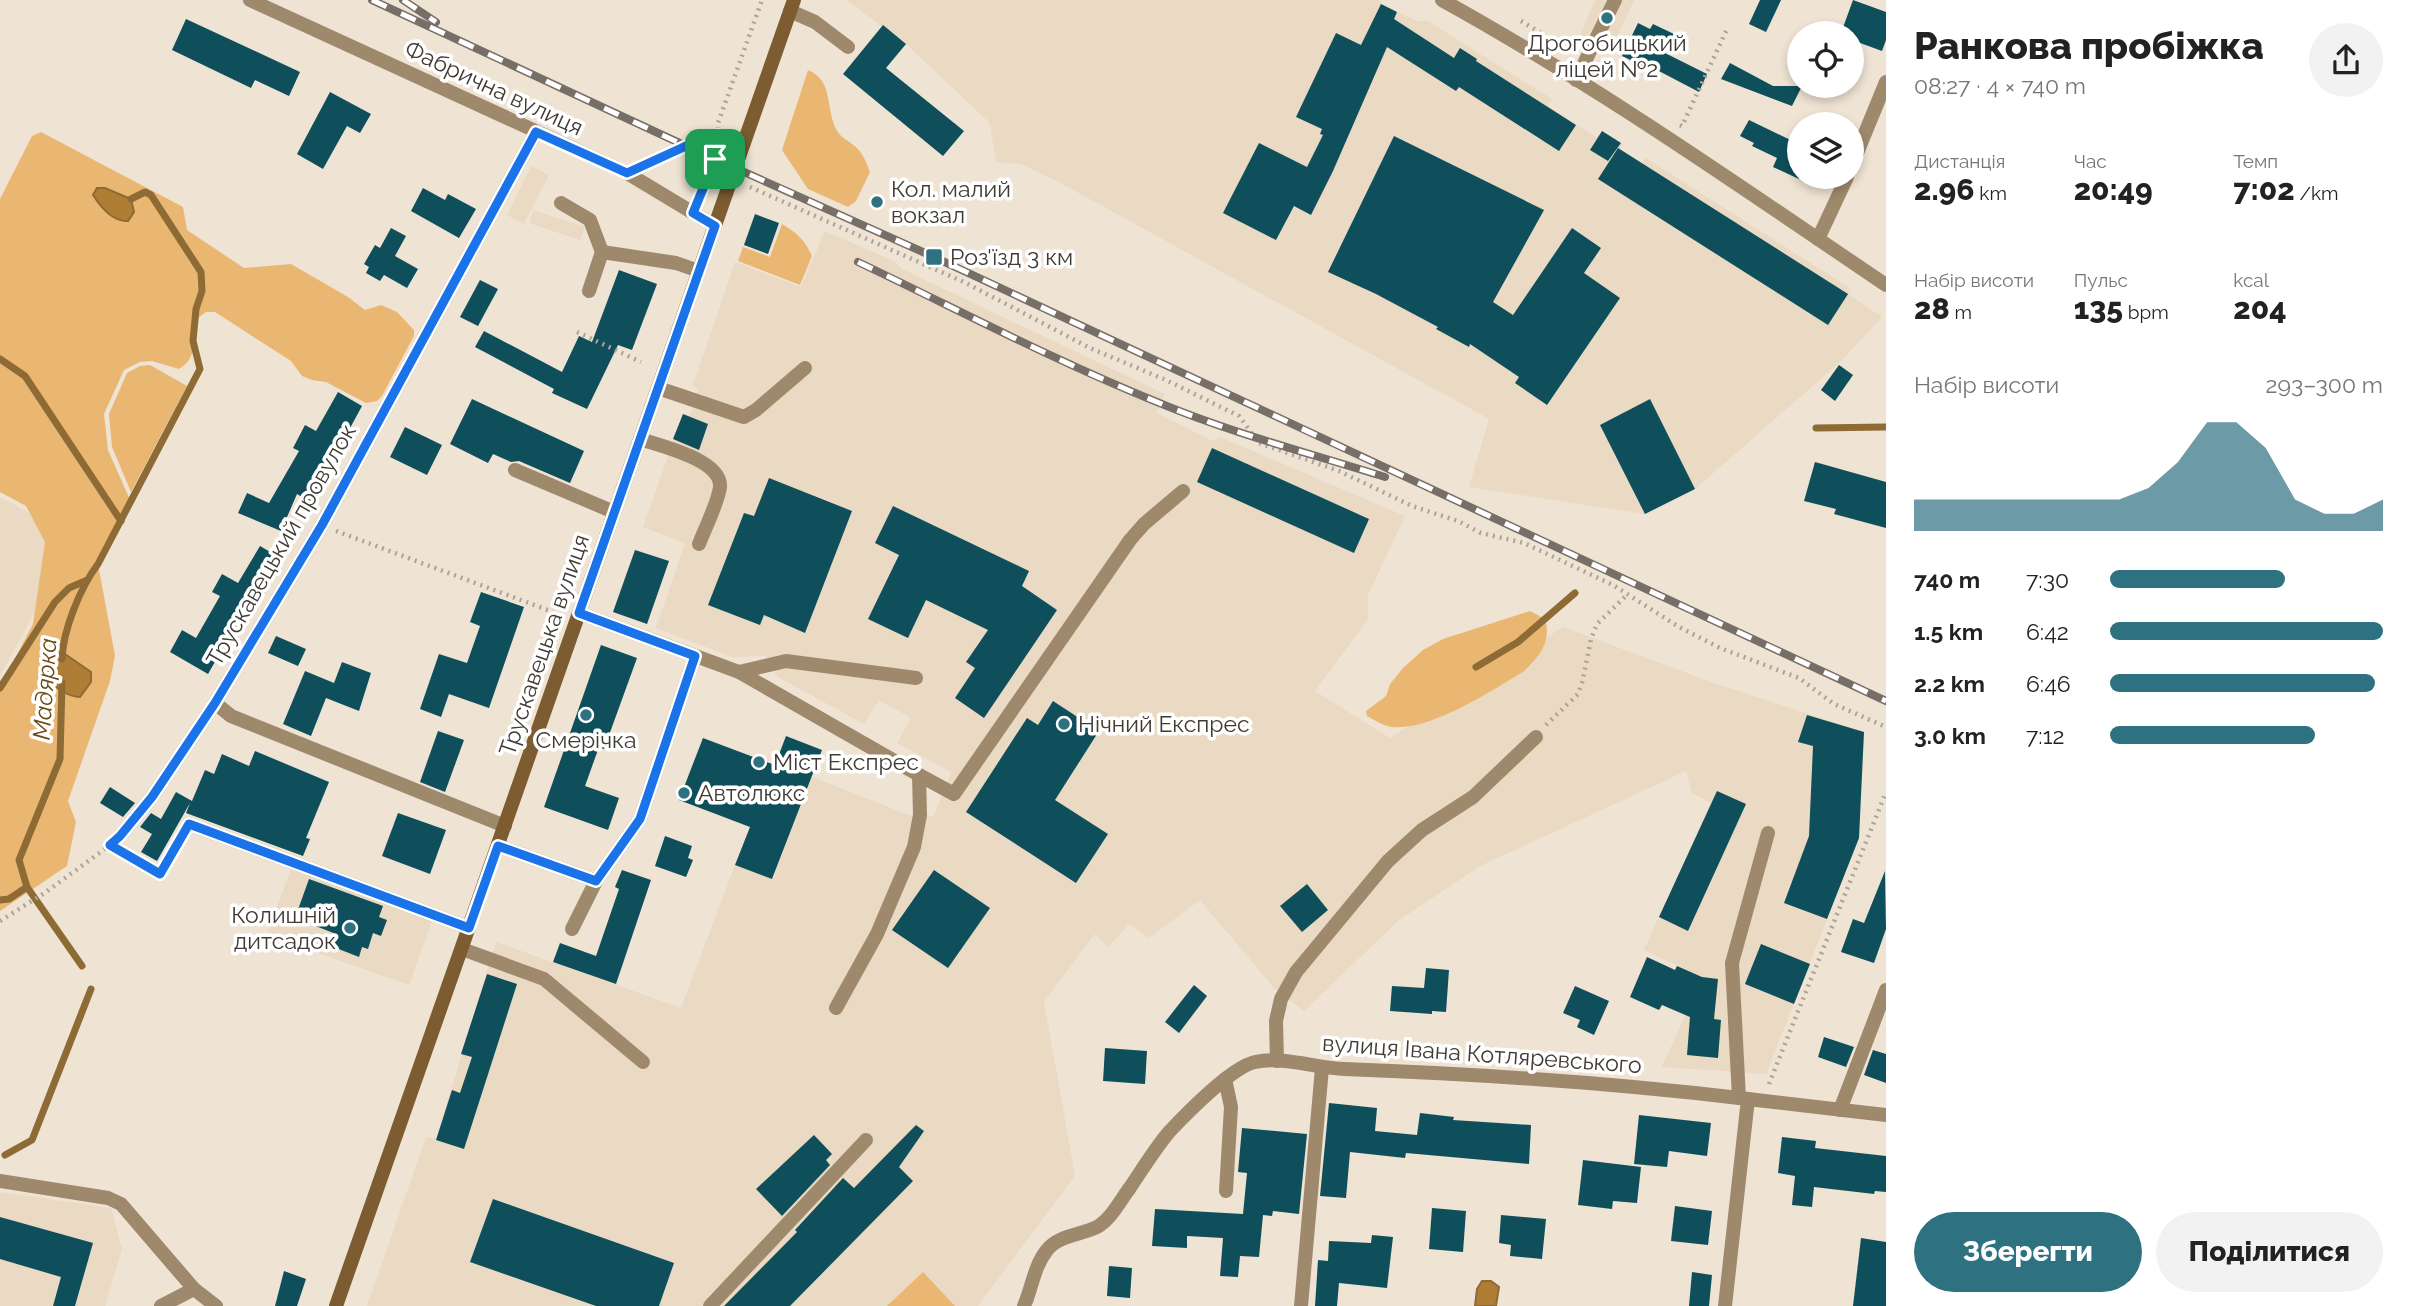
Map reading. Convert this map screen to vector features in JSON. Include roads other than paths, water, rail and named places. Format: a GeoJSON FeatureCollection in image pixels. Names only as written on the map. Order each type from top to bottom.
{"type":"FeatureCollection","features":[{"type":"Feature","properties":{"kind":"main road","name":"Трускавецька вулиця"},"geometry":{"type":"LineString","coordinates":[[336,1306],[792,5]]}},
{"type":"Feature","properties":{"kind":"street","name":"Фабрична вулиця"},"geometry":{"type":"LineString","coordinates":[[250,0],[627,173],[715,226]]}},
{"type":"Feature","properties":{"kind":"street"},"geometry":{"type":"LineString","coordinates":[[1443,0],[1501,32],[1576,80],[1886,285]]}},
{"type":"Feature","properties":{"kind":"street"},"geometry":{"type":"LineString","coordinates":[[1576,80],[1615,0]]}},
{"type":"Feature","properties":{"kind":"street"},"geometry":{"type":"LineString","coordinates":[[792,5],[848,47]]}},
{"type":"Feature","properties":{"kind":"street"},"geometry":{"type":"LineString","coordinates":[[1864,136],[1886,82]]}},
{"type":"Feature","properties":{"kind":"street","name":"Трускавецький провулок"},"geometry":{"type":"LineString","coordinates":[[505,826],[231,716],[215,703],[322,525],[536,132]]}},
{"type":"Feature","properties":{"kind":"street"},"geometry":{"type":"LineString","coordinates":[[1818,239],[1841,189]]}},
{"type":"Feature","properties":{"kind":"street"},"geometry":{"type":"LineString","coordinates":[[562,203],[590,220],[602,252],[589,291]]}},
{"type":"Feature","properties":{"kind":"street"},"geometry":{"type":"LineString","coordinates":[[602,252],[676,262],[699,271]]}},
{"type":"Feature","properties":{"kind":"street"},"geometry":{"type":"LineString","coordinates":[[658,388],[744,416],[756,410],[805,368]]}},
{"type":"Feature","properties":{"kind":"street"},"geometry":{"type":"LineString","coordinates":[[640,439],[707,464],[719,477],[720,489],[699,544]]}},
{"type":"Feature","properties":{"kind":"street"},"geometry":{"type":"LineString","coordinates":[[515,470],[614,512]]}},
{"type":"Feature","properties":{"kind":"street"},"geometry":{"type":"LineString","coordinates":[[579,613],[739,672],[954,794],[1130,540],[1144,524],[1183,491]]}},
{"type":"Feature","properties":{"kind":"street"},"geometry":{"type":"LineString","coordinates":[[572,929],[596,881],[640,819],[695,656]]}},
{"type":"Feature","properties":{"kind":"street"},"geometry":{"type":"LineString","coordinates":[[739,672],[786,661],[916,678]]}},
{"type":"Feature","properties":{"kind":"street"},"geometry":{"type":"LineString","coordinates":[[120,836],[152,797],[215,703]]}},
{"type":"Feature","properties":{"kind":"street"},"geometry":{"type":"LineString","coordinates":[[1277,1061],[1276,1021],[1281,999],[1296,971],[1388,861],[1422,830],[1473,797],[1536,737]]}},
{"type":"Feature","properties":{"kind":"street"},"geometry":{"type":"LineString","coordinates":[[836,1008],[877,933],[914,847],[920,815],[919,775]]}},
{"type":"Feature","properties":{"kind":"street"},"geometry":{"type":"LineString","coordinates":[[189,824],[469,928]]}},
{"type":"Feature","properties":{"kind":"street"},"geometry":{"type":"LineString","coordinates":[[1725,1306],[1750,1099],[1732,963],[1768,833]]}},
{"type":"Feature","properties":{"kind":"street"},"geometry":{"type":"LineString","coordinates":[[498,846],[596,881]]}},
{"type":"Feature","properties":{"kind":"street"},"geometry":{"type":"LineString","coordinates":[[462,949],[544,979],[643,1062]]}},
{"type":"Feature","properties":{"kind":"street"},"geometry":{"type":"LineString","coordinates":[[1840,1110],[1886,990]]}},
{"type":"Feature","properties":{"kind":"street","name":"вулиця Івана Котляревського"},"geometry":{"type":"LineString","coordinates":[[1024,1306],[1039,1262],[1049,1247],[1062,1239],[1098,1226],[1110,1214],[1169,1133],[1225,1079],[1253,1062],[1277,1061],[1322,1068],[1463,1073],[1750,1099],[1886,1115]]}},
{"type":"Feature","properties":{"kind":"street"},"geometry":{"type":"LineString","coordinates":[[1301,1306],[1322,1068]]}},
{"type":"Feature","properties":{"kind":"street"},"geometry":{"type":"LineString","coordinates":[[1225,1079],[1231,1107],[1226,1191]]}},
{"type":"Feature","properties":{"kind":"street"},"geometry":{"type":"LineString","coordinates":[[710,1306],[866,1140]]}},
{"type":"Feature","properties":{"kind":"street"},"geometry":{"type":"LineString","coordinates":[[0,1181],[108,1198],[121,1204],[194,1289],[216,1306]]}},
{"type":"Feature","properties":{"kind":"street"},"geometry":{"type":"LineString","coordinates":[[161,1306],[194,1289]]}},
{"type":"Feature","properties":{"kind":"waterway"},"geometry":{"type":"LineString","coordinates":[[62,659],[69,623],[79,597],[200,369],[193,341],[196,309],[202,291],[201,272],[151,195],[145,192],[131,199]]}},
{"type":"Feature","properties":{"kind":"waterway","name":"Мадярка"},"geometry":{"type":"LineString","coordinates":[[0,359],[25,376],[121,521]]}},
{"type":"Feature","properties":{"kind":"waterway"},"geometry":{"type":"LineString","coordinates":[[1816,428],[1886,427]]}},
{"type":"Feature","properties":{"kind":"waterway"},"geometry":{"type":"LineString","coordinates":[[0,688],[55,602],[69,588],[85,581]]}},
{"type":"Feature","properties":{"kind":"waterway"},"geometry":{"type":"LineString","coordinates":[[1476,667],[1518,642],[1575,593]]}},
{"type":"Feature","properties":{"kind":"waterway","name":"Мадярка"},"geometry":{"type":"LineString","coordinates":[[62,682],[60,759],[19,860],[27,887],[82,966]]}},
{"type":"Feature","properties":{"kind":"waterway"},"geometry":{"type":"LineString","coordinates":[[0,900],[9,899],[27,887]]}},
{"type":"Feature","properties":{"kind":"waterway","name":"Мадярка"},"geometry":{"type":"LineString","coordinates":[[5,1155],[32,1140],[91,989]]}},
{"type":"Feature","properties":{"kind":"railway"},"geometry":{"type":"LineString","coordinates":[[372,0],[686,146],[934,257],[1886,701]]}},
{"type":"Feature","properties":{"kind":"railway"},"geometry":{"type":"LineString","coordinates":[[403,0],[436,22]]}},
{"type":"Feature","properties":{"kind":"railway"},"geometry":{"type":"LineString","coordinates":[[858,262],[1044,352],[1157,402],[1242,433],[1385,477]]}},
{"type":"Feature","properties":{"kind":"place","name":"Дрогобицький ліцей №2"},"geometry":{"type":"Point","coordinates":[1607,18]}},
{"type":"Feature","properties":{"kind":"place","name":"Кол. малий вокзал"},"geometry":{"type":"Point","coordinates":[877,202]}},
{"type":"Feature","properties":{"kind":"place","name":"Роз'їзд 3 км"},"geometry":{"type":"Point","coordinates":[934,257]}},
{"type":"Feature","properties":{"kind":"place","name":"Смерічка"},"geometry":{"type":"Point","coordinates":[586,715]}},
{"type":"Feature","properties":{"kind":"place","name":"Нічний Експрес"},"geometry":{"type":"Point","coordinates":[1064,724]}},
{"type":"Feature","properties":{"kind":"place","name":"Міст Експрес"},"geometry":{"type":"Point","coordinates":[759,762]}},
{"type":"Feature","properties":{"kind":"place","name":"Автолюкс"},"geometry":{"type":"Point","coordinates":[684,793]}},
{"type":"Feature","properties":{"kind":"place","name":"Колишній дитсадок"},"geometry":{"type":"Point","coordinates":[350,928]}}]}
